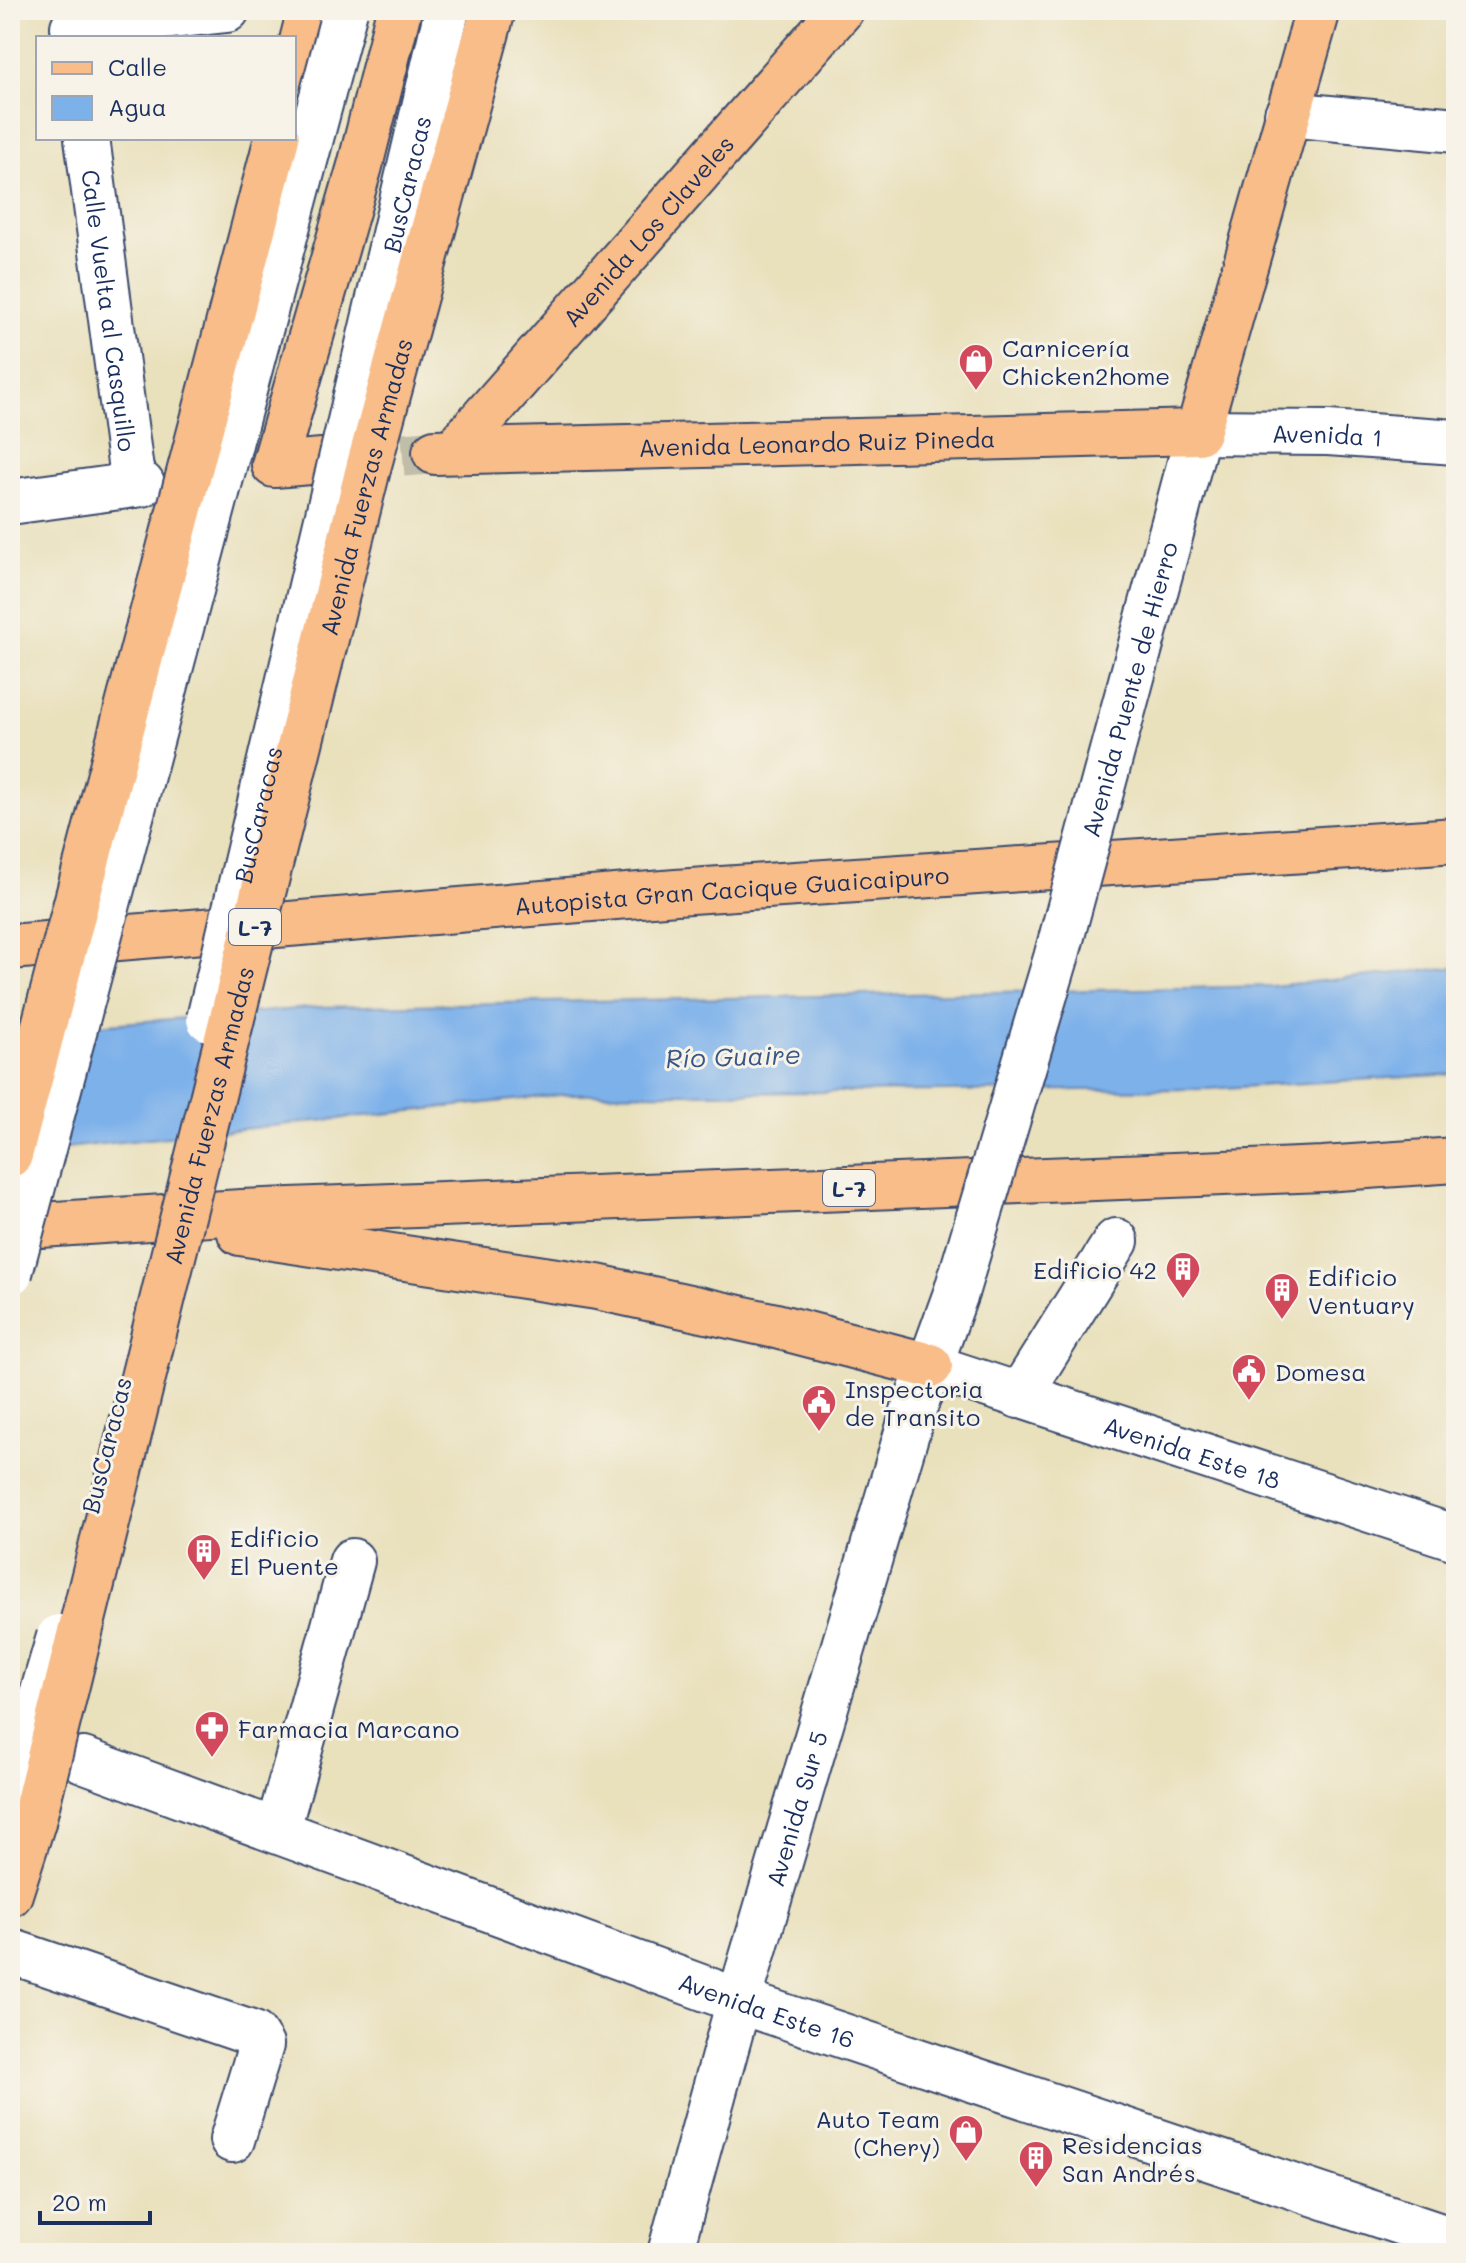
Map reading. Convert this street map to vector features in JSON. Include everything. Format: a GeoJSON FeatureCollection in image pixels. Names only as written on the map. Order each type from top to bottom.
{"type":"FeatureCollection","features":[{"type":"Feature","properties":{"kind":"main road"},"geometry":{"type":"LineString","coordinates":[[296,64],[310,10]]}},
{"type":"Feature","properties":{"kind":"main road"},"geometry":{"type":"LineString","coordinates":[[334,460],[263,467],[360,166],[399,10]]}},
{"type":"Feature","properties":{"kind":"main road","name":"Avenida Fuerzas Armadas"},"geometry":{"type":"LineString","coordinates":[[10,1894],[22,1813],[369,465],[493,10]]}},
{"type":"Feature","properties":{"kind":"main road","name":"Avenida Los Claveles"},"geometry":{"type":"LineString","coordinates":[[445,451],[841,10]]}},
{"type":"Feature","properties":{"kind":"main road","name":"Avenida Puente de Hierro"},"geometry":{"type":"LineString","coordinates":[[1198,432],[1318,10]]}},
{"type":"Feature","properties":{"kind":"main road"},"geometry":{"type":"LineString","coordinates":[[10,1155],[276,140]]}},
{"type":"Feature","properties":{"kind":"main road","name":"Avenida Leonardo Ruiz Pineda"},"geometry":{"type":"LineString","coordinates":[[445,451],[1198,432]]}},
{"type":"Feature","properties":{"kind":"main road","name":"Autopista Gran Cacique Guaicaipuro"},"geometry":{"type":"LineString","coordinates":[[10,947],[676,892],[1255,857],[1456,840]]}},
{"type":"Feature","properties":{"kind":"main road","name":"L-7"},"geometry":{"type":"LineString","coordinates":[[10,1227],[241,1212],[1307,1170],[1456,1160]]}},
{"type":"Feature","properties":{"kind":"main road"},"geometry":{"type":"LineString","coordinates":[[240,1233],[597,1287],[776,1326],[930,1366]]}},
{"type":"Feature","properties":{"kind":"street"},"geometry":{"type":"LineString","coordinates":[[72,25],[227,10]]}},
{"type":"Feature","properties":{"kind":"street"},"geometry":{"type":"LineString","coordinates":[[10,1273],[345,10]]}},
{"type":"Feature","properties":{"kind":"street","name":"BusCaracas"},"geometry":{"type":"LineString","coordinates":[[22,1813],[67,1607],[284,711],[447,10]]}},
{"type":"Feature","properties":{"kind":"street"},"geometry":{"type":"LineString","coordinates":[[1287,114],[1456,130]]}},
{"type":"Feature","properties":{"kind":"street","name":"Calle Vuelta al Casquillo"},"geometry":{"type":"LineString","coordinates":[[10,502],[137,484],[87,140]]}},
{"type":"Feature","properties":{"kind":"street","name":"Avenida 1"},"geometry":{"type":"LineString","coordinates":[[1198,432],[1328,433],[1456,442]]}},
{"type":"Feature","properties":{"kind":"street","name":"Avenida Puente de Hierro"},"geometry":{"type":"LineString","coordinates":[[930,1366],[956,1293],[1056,958],[1198,432]]}},
{"type":"Feature","properties":{"kind":"street"},"geometry":{"type":"LineString","coordinates":[[1019,1396],[1116,1241]]}},
{"type":"Feature","properties":{"kind":"street","name":"Avenida Este 18"},"geometry":{"type":"LineString","coordinates":[[930,1366],[1456,1538]]}},
{"type":"Feature","properties":{"kind":"street","name":"Avenida Sur 5"},"geometry":{"type":"LineString","coordinates":[[670,2253],[739,2001],[930,1366]]}},
{"type":"Feature","properties":{"kind":"street"},"geometry":{"type":"LineString","coordinates":[[278,1829],[352,1561]]}},
{"type":"Feature","properties":{"kind":"street","name":"Avenida Este 16"},"geometry":{"type":"LineString","coordinates":[[83,1760],[278,1829],[739,2001],[1456,2241]]}},
{"type":"Feature","properties":{"kind":"street"},"geometry":{"type":"LineString","coordinates":[[10,1951],[254,2034],[261,2045],[232,2140]]}},
{"type":"Feature","properties":{"kind":"water","name":"Río Guaire"},"geometry":{"type":"Polygon","coordinates":[[[1456,967],[1456,1074],[1207,1089],[569,1094],[10,1154],[10,1032],[321,1007],[1272,986],[1456,967]]]}},
{"type":"Feature","properties":{"kind":"tunnel"},"geometry":{"type":"LineString","coordinates":[[337,460],[435,452]]}},
{"type":"Feature","properties":{"kind":"place","name":"Carnicería Chicken2home"},"geometry":{"type":"Point","coordinates":[976,392]}},
{"type":"Feature","properties":{"kind":"place","name":"Edificio 42"},"geometry":{"type":"Point","coordinates":[1183,1300]}},
{"type":"Feature","properties":{"kind":"place","name":"Edificio Ventuary"},"geometry":{"type":"Point","coordinates":[1282,1321]}},
{"type":"Feature","properties":{"kind":"place","name":"Domesa"},"geometry":{"type":"Point","coordinates":[1249,1402]}},
{"type":"Feature","properties":{"kind":"place","name":"Inspectoria de Transito"},"geometry":{"type":"Point","coordinates":[819,1433]}},
{"type":"Feature","properties":{"kind":"place","name":"Edificio El Puente"},"geometry":{"type":"Point","coordinates":[204,1582]}},
{"type":"Feature","properties":{"kind":"place","name":"Farmacia Marcano"},"geometry":{"type":"Point","coordinates":[212,1759]}},
{"type":"Feature","properties":{"kind":"place","name":"Auto Team (Chery)"},"geometry":{"type":"Point","coordinates":[966,2163]}},
{"type":"Feature","properties":{"kind":"place","name":"Residencias San Andrés"},"geometry":{"type":"Point","coordinates":[1036,2189]}}]}
